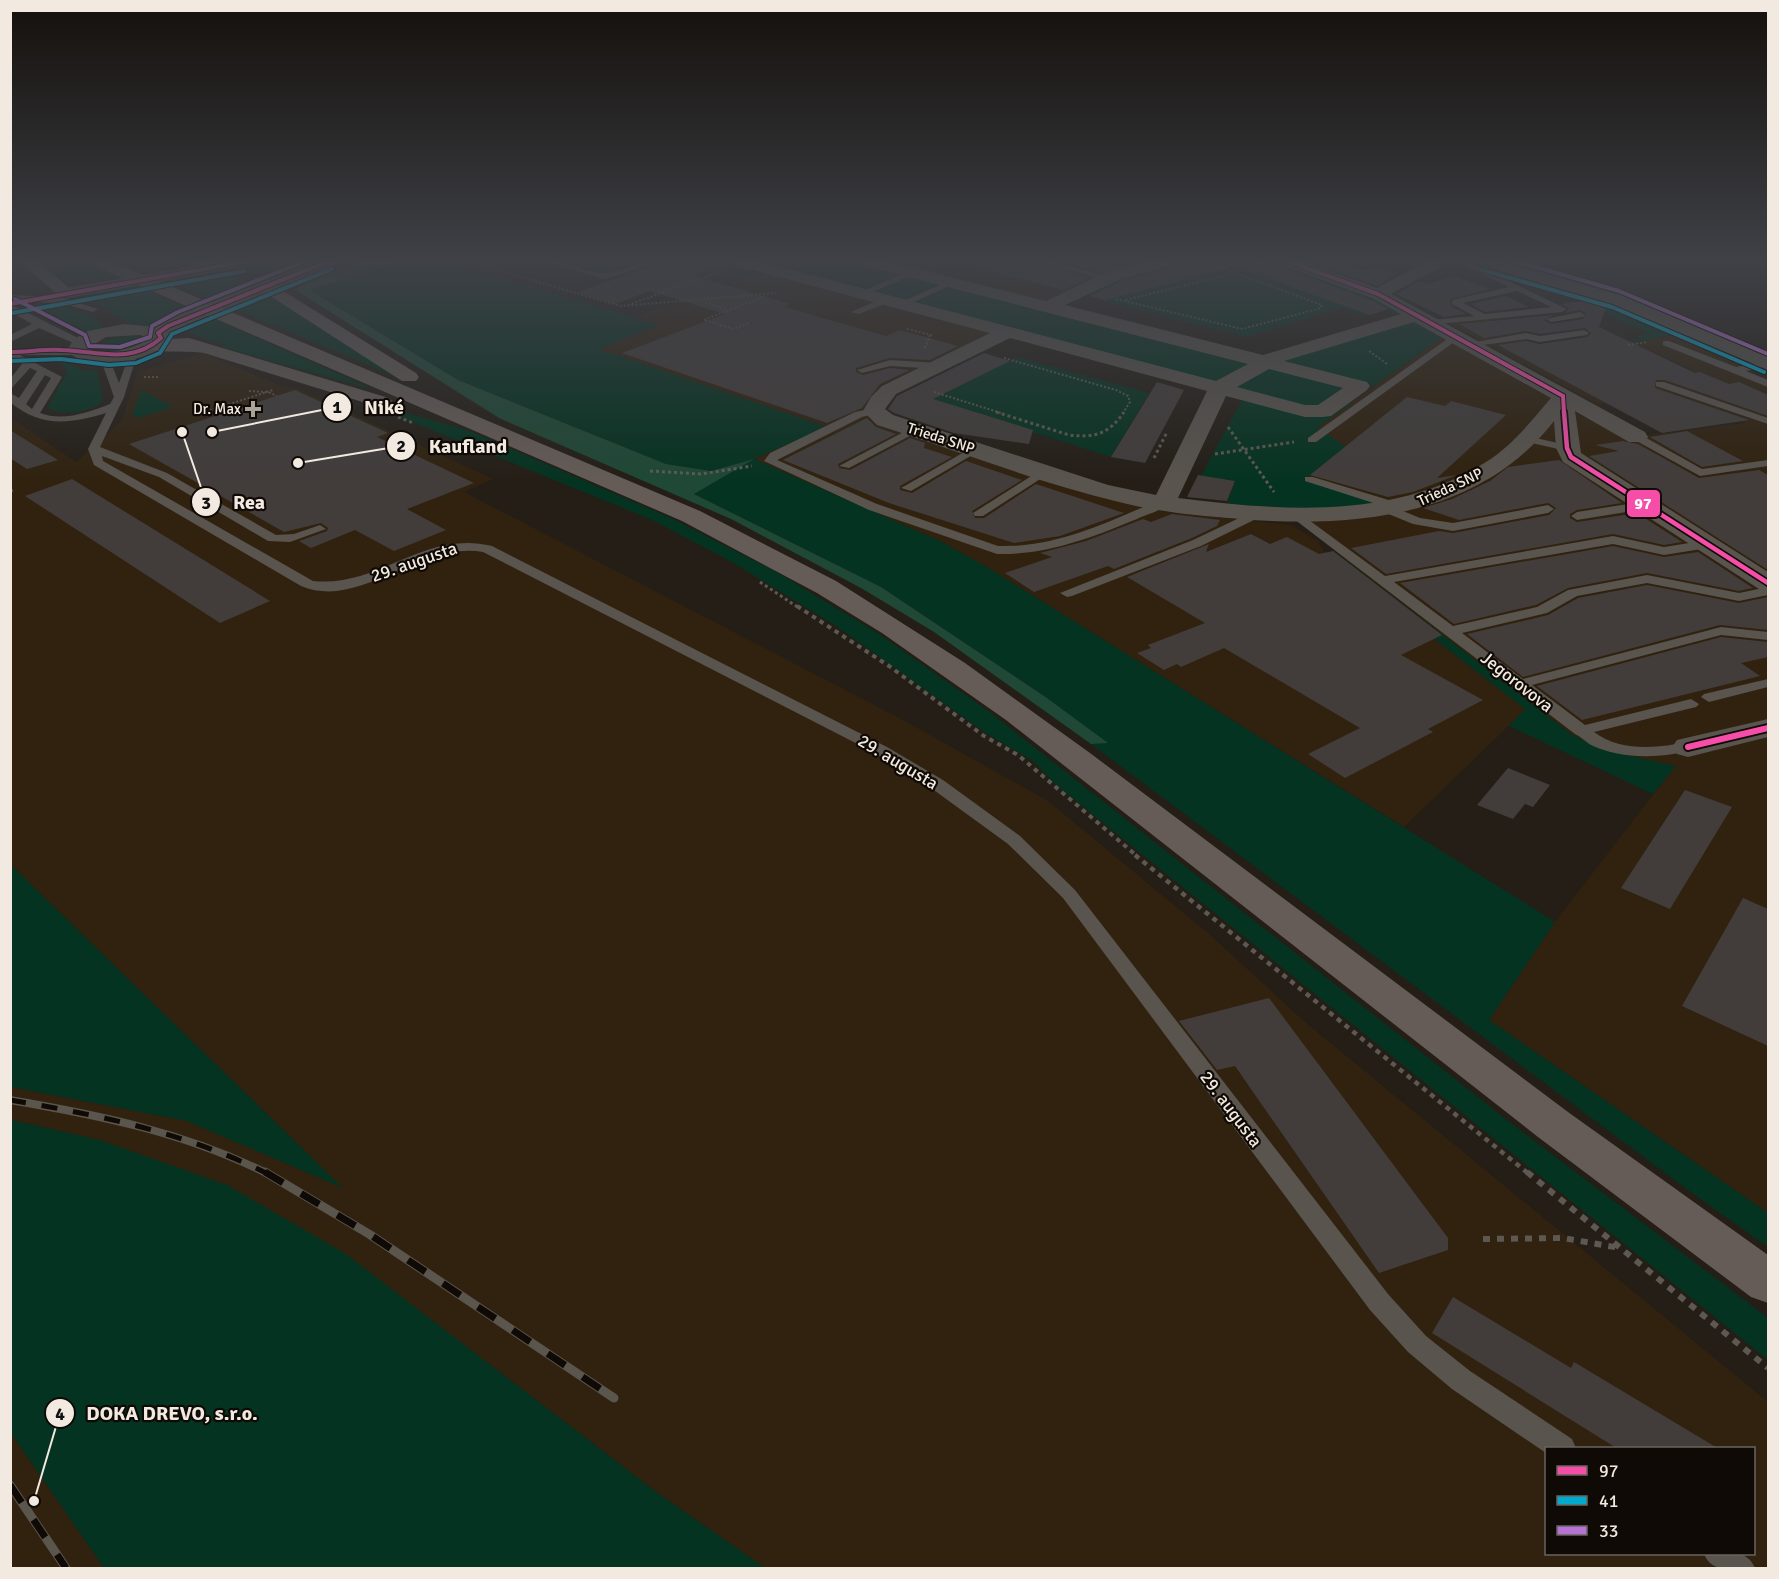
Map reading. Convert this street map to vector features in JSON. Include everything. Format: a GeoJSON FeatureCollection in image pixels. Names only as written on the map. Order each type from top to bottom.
{"type":"FeatureCollection","features":[{"type":"Feature","properties":{"kind":"main road"},"geometry":{"type":"LineString","coordinates":[[271,335],[726,532],[849,599],[915,642],[1033,725],[1613,1170],[1768,1282]]}},
{"type":"Feature","properties":{"kind":"main road"},"geometry":{"type":"LineString","coordinates":[[343,335],[489,428]]}},
{"type":"Feature","properties":{"kind":"main road"},"geometry":{"type":"LineString","coordinates":[[148,344],[189,344],[208,348],[381,401],[489,428]]}},
{"type":"Feature","properties":{"kind":"street"},"geometry":{"type":"LineString","coordinates":[[79,347],[106,335]]}},
{"type":"Feature","properties":{"kind":"street"},"geometry":{"type":"LineString","coordinates":[[143,335],[148,344]]}},
{"type":"Feature","properties":{"kind":"street"},"geometry":{"type":"LineString","coordinates":[[79,347],[105,357],[148,344],[161,335]]}},
{"type":"Feature","properties":{"kind":"street"},"geometry":{"type":"LineString","coordinates":[[874,411],[883,396],[905,382],[1003,335]]}},
{"type":"Feature","properties":{"kind":"street"},"geometry":{"type":"LineString","coordinates":[[1018,335],[1315,412],[1328,409],[1360,386],[1162,335]]}},
{"type":"Feature","properties":{"kind":"street"},"geometry":{"type":"LineString","coordinates":[[1164,504],[1219,388],[1279,355],[1352,335]]}},
{"type":"Feature","properties":{"kind":"street"},"geometry":{"type":"LineString","coordinates":[[1452,335],[1636,437]]}},
{"type":"Feature","properties":{"kind":"street"},"geometry":{"type":"LineString","coordinates":[[1698,335],[1767,364]]}},
{"type":"Feature","properties":{"kind":"street"},"geometry":{"type":"LineString","coordinates":[[1563,396],[1566,448],[1571,457],[1768,583]]}},
{"type":"Feature","properties":{"kind":"street","name":"Trieda SNP"},"geometry":{"type":"LineString","coordinates":[[874,411],[885,420],[1116,495],[1164,504],[1298,516],[1395,509],[1439,495],[1482,474],[1500,462],[1527,439],[1563,396]]}},
{"type":"Feature","properties":{"kind":"street","name":"Jegorovova"},"geometry":{"type":"LineString","coordinates":[[1688,747],[1768,728]]}},
{"type":"Feature","properties":{"kind":"lane"},"geometry":{"type":"LineString","coordinates":[[58,335],[79,347]]}},
{"type":"Feature","properties":{"kind":"lane"},"geometry":{"type":"LineString","coordinates":[[1312,440],[1403,374],[1462,340],[1526,336],[1540,339],[1572,335]]}},
{"type":"Feature","properties":{"kind":"lane"},"geometry":{"type":"LineString","coordinates":[[1666,343],[1768,384]]}},
{"type":"Feature","properties":{"kind":"lane"},"geometry":{"type":"LineString","coordinates":[[148,344],[94,449],[163,475],[272,538],[281,541],[320,529]]}},
{"type":"Feature","properties":{"kind":"lane"},"geometry":{"type":"LineString","coordinates":[[10,353],[79,347]]}},
{"type":"Feature","properties":{"kind":"lane"},"geometry":{"type":"LineString","coordinates":[[10,353],[57,377],[34,414]]}},
{"type":"Feature","properties":{"kind":"lane"},"geometry":{"type":"LineString","coordinates":[[105,357],[117,401]]}},
{"type":"Feature","properties":{"kind":"lane"},"geometry":{"type":"LineString","coordinates":[[10,387],[28,363]]}},
{"type":"Feature","properties":{"kind":"lane"},"geometry":{"type":"LineString","coordinates":[[862,370],[890,363],[939,366]]}},
{"type":"Feature","properties":{"kind":"lane"},"geometry":{"type":"LineString","coordinates":[[1735,370],[1767,364]]}},
{"type":"Feature","properties":{"kind":"lane"},"geometry":{"type":"LineString","coordinates":[[21,404],[43,370]]}},
{"type":"Feature","properties":{"kind":"lane"},"geometry":{"type":"LineString","coordinates":[[1660,384],[1768,421]]}},
{"type":"Feature","properties":{"kind":"lane"},"geometry":{"type":"LineString","coordinates":[[10,396],[34,414],[49,418],[72,417],[117,401]]}},
{"type":"Feature","properties":{"kind":"lane"},"geometry":{"type":"LineString","coordinates":[[874,411],[859,414],[774,455],[770,461],[873,507],[997,550],[1018,553],[1044,549],[1164,504]]}},
{"type":"Feature","properties":{"kind":"lane"},"geometry":{"type":"LineString","coordinates":[[845,466],[915,429]]}},
{"type":"Feature","properties":{"kind":"lane"},"geometry":{"type":"LineString","coordinates":[[1636,437],[1700,473],[1768,463]]}},
{"type":"Feature","properties":{"kind":"lane"},"geometry":{"type":"LineString","coordinates":[[1527,439],[1566,448]]}},
{"type":"Feature","properties":{"kind":"lane","name":"29. augusta"},"geometry":{"type":"LineString","coordinates":[[94,449],[98,463],[310,585],[329,586],[357,582],[448,546],[462,544],[487,549],[881,750],[937,784],[1014,840],[1069,894],[1110,945],[1220,1096],[1379,1302],[1417,1344],[1461,1380],[1560,1447]]}},
{"type":"Feature","properties":{"kind":"lane"},"geometry":{"type":"LineString","coordinates":[[907,488],[975,449]]}},
{"type":"Feature","properties":{"kind":"lane"},"geometry":{"type":"LineString","coordinates":[[978,513],[1045,472]]}},
{"type":"Feature","properties":{"kind":"lane"},"geometry":{"type":"LineString","coordinates":[[1309,479],[1395,509],[1417,521],[1453,527],[1548,509]]}},
{"type":"Feature","properties":{"kind":"lane"},"geometry":{"type":"LineString","coordinates":[[1577,516],[1647,505]]}},
{"type":"Feature","properties":{"kind":"lane"},"geometry":{"type":"LineString","coordinates":[[1067,592],[1197,543],[1256,514]]}},
{"type":"Feature","properties":{"kind":"lane","name":"Jegorovova"},"geometry":{"type":"LineString","coordinates":[[1298,516],[1581,731],[1618,749],[1636,752],[1664,753],[1688,747]]}},
{"type":"Feature","properties":{"kind":"lane"},"geometry":{"type":"LineString","coordinates":[[1383,580],[1613,540],[1664,551],[1708,544]]}},
{"type":"Feature","properties":{"kind":"lane"},"geometry":{"type":"LineString","coordinates":[[1451,631],[1542,610],[1573,593],[1647,579],[1739,597],[1768,591]]}},
{"type":"Feature","properties":{"kind":"lane"},"geometry":{"type":"LineString","coordinates":[[1519,684],[1721,631],[1768,636]]}},
{"type":"Feature","properties":{"kind":"lane"},"geometry":{"type":"LineString","coordinates":[[1709,697],[1768,683]]}},
{"type":"Feature","properties":{"kind":"lane"},"geometry":{"type":"LineString","coordinates":[[1581,731],[1691,704]]}},
{"type":"Feature","properties":{"kind":"lane"},"geometry":{"type":"LineString","coordinates":[[1720,1555],[1741,1569]]}},
{"type":"Feature","properties":{"kind":"path"},"geometry":{"type":"LineString","coordinates":[[1346,336],[1403,374]]}},
{"type":"Feature","properties":{"kind":"path"},"geometry":{"type":"LineString","coordinates":[[905,382],[1069,435],[1084,437],[1100,435],[1113,430],[1130,402],[1128,396],[1116,390],[973,350]]}},
{"type":"Feature","properties":{"kind":"path"},"geometry":{"type":"LineString","coordinates":[[140,377],[160,377]]}},
{"type":"Feature","properties":{"kind":"path"},"geometry":{"type":"LineString","coordinates":[[200,414],[280,387]]}},
{"type":"Feature","properties":{"kind":"path"},"geometry":{"type":"LineString","coordinates":[[249,391],[268,392],[277,396]]}},
{"type":"Feature","properties":{"kind":"path"},"geometry":{"type":"LineString","coordinates":[[391,415],[424,428]]}},
{"type":"Feature","properties":{"kind":"path"},"geometry":{"type":"LineString","coordinates":[[1205,418],[1231,422],[1228,428],[1243,450],[1280,499],[1298,516]]}},
{"type":"Feature","properties":{"kind":"path"},"geometry":{"type":"LineString","coordinates":[[1187,458],[1312,440]]}},
{"type":"Feature","properties":{"kind":"path"},"geometry":{"type":"LineString","coordinates":[[649,471],[680,476],[706,475],[770,461]]}},
{"type":"Feature","properties":{"kind":"path"},"geometry":{"type":"LineString","coordinates":[[758,581],[855,644],[984,736],[1030,763],[1090,818],[1768,1368]]}},
{"type":"Feature","properties":{"kind":"path"},"geometry":{"type":"LineString","coordinates":[[1483,1239],[1563,1238],[1621,1248]]}},
{"type":"Feature","properties":{"kind":"shaded area"},"geometry":{"type":"Polygon","coordinates":[[[634,335],[990,335],[882,385],[868,406],[867,416],[872,421],[1152,510],[1291,525],[1318,541],[1327,556],[1526,709],[1404,827],[992,570],[942,542],[754,459],[826,427],[598,349],[634,335]]]}},
{"type":"Feature","properties":{"kind":"shaded area"},"geometry":{"type":"Polygon","coordinates":[[[1470,335],[1517,335],[1637,398],[1597,404],[1470,335]]]}},
{"type":"Feature","properties":{"kind":"shaded area"},"geometry":{"type":"Polygon","coordinates":[[[1678,335],[1757,370],[1748,372],[1768,383],[1768,1213],[1489,1020],[1555,922],[1675,766],[1604,750],[1571,734],[1339,555],[1297,512],[1369,499],[1303,480],[1317,468],[1318,427],[1444,336],[1626,438],[1745,423],[1632,382],[1693,370],[1632,343],[1678,335]]]}},
{"type":"Feature","properties":{"kind":"shaded area"},"geometry":{"type":"Polygon","coordinates":[[[203,353],[281,386],[297,388],[493,479],[464,492],[905,721],[1048,801],[1208,933],[1305,1022],[1768,1402],[1768,1568],[765,1568],[656,1492],[488,1363],[100,1140],[11,1120],[11,1087],[187,1121],[341,1187],[11,865],[10,417],[76,462],[122,420],[138,372],[203,353]]]}},
{"type":"Feature","properties":{"kind":"shaded area"},"geometry":{"type":"Polygon","coordinates":[[[11,1433],[104,1568],[11,1568],[11,1433]]]}},
{"type":"Feature","properties":{"kind":"green space"},"geometry":{"type":"Polygon","coordinates":[[[138,335],[146,341],[121,351],[108,352],[97,346],[108,339],[138,335]]]}},
{"type":"Feature","properties":{"kind":"green space"},"geometry":{"type":"Polygon","coordinates":[[[194,335],[250,335],[370,389],[222,347],[225,345],[194,335]]]}},
{"type":"Feature","properties":{"kind":"green space"},"geometry":{"type":"Polygon","coordinates":[[[296,335],[333,335],[400,378],[296,335]]]}},
{"type":"Feature","properties":{"kind":"green space"},"geometry":{"type":"Polygon","coordinates":[[[366,335],[383,335],[458,380],[666,464],[711,471],[754,459],[694,494],[881,587],[1047,698],[1108,743],[1091,744],[934,632],[861,588],[731,519],[499,418],[366,335]]]}},
{"type":"Feature","properties":{"kind":"green space"},"geometry":{"type":"Polygon","coordinates":[[[383,335],[635,335],[599,349],[827,427],[754,459],[942,542],[992,570],[1555,922],[1489,1020],[1768,1213],[1768,1247],[1688,1190],[1091,744],[1107,743],[1047,698],[881,587],[694,494],[751,460],[711,471],[666,464],[458,380],[383,335]]]}},
{"type":"Feature","properties":{"kind":"green space"},"geometry":{"type":"Polygon","coordinates":[[[1031,335],[1151,335],[1247,359],[1286,359],[1368,335],[1444,336],[1375,385],[1350,388],[1318,406],[1299,406],[1031,335]]]}},
{"type":"Feature","properties":{"kind":"green space"},"geometry":{"type":"Polygon","coordinates":[[[1673,335],[1632,343],[1627,340],[1641,339],[1637,336],[1673,335]]]}},
{"type":"Feature","properties":{"kind":"green space"},"geometry":{"type":"Polygon","coordinates":[[[1677,335],[1685,335],[1749,362],[1743,365],[1677,335]]]}},
{"type":"Feature","properties":{"kind":"green space"},"geometry":{"type":"Polygon","coordinates":[[[1017,357],[1149,393],[1111,457],[932,400],[1017,357]]]}},
{"type":"Feature","properties":{"kind":"green space"},"geometry":{"type":"Polygon","coordinates":[[[59,360],[82,370],[97,371],[103,401],[92,408],[78,412],[51,410],[48,407],[67,373],[64,365],[55,362],[59,360]]]}},
{"type":"Feature","properties":{"kind":"green space"},"geometry":{"type":"Polygon","coordinates":[[[142,390],[173,407],[138,418],[132,414],[142,390]]]}},
{"type":"Feature","properties":{"kind":"green space"},"geometry":{"type":"Polygon","coordinates":[[[348,396],[470,431],[671,518],[780,574],[879,634],[991,713],[1507,1120],[1768,1318],[1768,1360],[1054,783],[1033,761],[987,734],[836,626],[732,562],[652,520],[348,396]]]}},
{"type":"Feature","properties":{"kind":"green space"},"geometry":{"type":"Polygon","coordinates":[[[1242,400],[1295,413],[1352,403],[1318,427],[1345,447],[1304,480],[1369,499],[1381,506],[1297,512],[1227,503],[1235,481],[1201,476],[1242,400]]]}},
{"type":"Feature","properties":{"kind":"green space"},"geometry":{"type":"Polygon","coordinates":[[[1339,555],[1571,734],[1604,750],[1676,766],[1653,794],[1509,726],[1525,709],[1327,556],[1339,555]]]}},
{"type":"Feature","properties":{"kind":"green space"},"geometry":{"type":"Polygon","coordinates":[[[10,865],[343,1188],[187,1121],[11,1087],[10,865]]]}},
{"type":"Feature","properties":{"kind":"green space"},"geometry":{"type":"Polygon","coordinates":[[[11,1120],[100,1140],[227,1185],[346,1254],[656,1492],[765,1568],[104,1568],[11,1433],[11,1120]]]}},
{"type":"Feature","properties":{"kind":"building"},"geometry":{"type":"Polygon","coordinates":[[[670,335],[917,335],[958,346],[930,360],[890,358],[856,368],[856,372],[863,375],[890,368],[910,370],[880,384],[862,408],[827,423],[622,353],[670,335]]]}},
{"type":"Feature","properties":{"kind":"building"},"geometry":{"type":"Polygon","coordinates":[[[1478,335],[1504,335],[1484,338],[1478,335]]]}},
{"type":"Feature","properties":{"kind":"building"},"geometry":{"type":"Polygon","coordinates":[[[1589,335],[1615,335],[1695,373],[1700,372],[1729,384],[1739,382],[1768,395],[1768,416],[1665,380],[1656,380],[1655,388],[1749,420],[1662,433],[1498,345],[1526,341],[1540,344],[1587,337],[1589,335]]]}},
{"type":"Feature","properties":{"kind":"building"},"geometry":{"type":"Polygon","coordinates":[[[984,353],[1010,361],[933,399],[1033,430],[1029,444],[954,433],[888,409],[897,396],[984,353]]]}},
{"type":"Feature","properties":{"kind":"building"},"geometry":{"type":"Polygon","coordinates":[[[1157,382],[1184,390],[1145,463],[1111,457],[1157,382]]]}},
{"type":"Feature","properties":{"kind":"building"},"geometry":{"type":"Polygon","coordinates":[[[295,390],[388,433],[377,437],[474,483],[407,509],[446,530],[394,551],[355,530],[311,548],[299,541],[327,531],[328,528],[321,523],[284,532],[129,444],[295,390]]]}},
{"type":"Feature","properties":{"kind":"building"},"geometry":{"type":"Polygon","coordinates":[[[1407,397],[1445,406],[1451,401],[1506,415],[1437,478],[1457,475],[1413,492],[1388,497],[1310,475],[1407,397]]]}},
{"type":"Feature","properties":{"kind":"building"},"geometry":{"type":"Polygon","coordinates":[[[867,418],[876,427],[896,434],[838,464],[839,468],[850,470],[910,438],[925,443],[924,448],[952,457],[900,486],[900,490],[912,493],[966,461],[1022,480],[972,511],[975,518],[984,518],[1036,484],[1124,513],[1060,536],[1014,543],[889,503],[783,460],[867,418]]]}},
{"type":"Feature","properties":{"kind":"building"},"geometry":{"type":"Polygon","coordinates":[[[10,430],[58,460],[27,469],[10,458],[10,430]]]}},
{"type":"Feature","properties":{"kind":"building"},"geometry":{"type":"Polygon","coordinates":[[[1687,431],[1743,461],[1702,467],[1650,437],[1687,431]]]}},
{"type":"Feature","properties":{"kind":"building"},"geometry":{"type":"Polygon","coordinates":[[[1623,441],[1638,444],[1699,478],[1759,470],[1768,475],[1768,570],[1589,456],[1619,451],[1595,445],[1623,441]]]}},
{"type":"Feature","properties":{"kind":"building"},"geometry":{"type":"Polygon","coordinates":[[[1559,460],[1622,503],[1577,510],[1570,514],[1570,518],[1577,522],[1637,513],[1682,542],[1664,545],[1613,534],[1386,574],[1351,548],[1439,531],[1453,533],[1549,515],[1556,508],[1548,503],[1459,520],[1423,508],[1452,499],[1490,481],[1508,467],[1559,460]]]}},
{"type":"Feature","properties":{"kind":"building"},"geometry":{"type":"Polygon","coordinates":[[[1198,475],[1235,481],[1227,501],[1187,497],[1198,475]]]}},
{"type":"Feature","properties":{"kind":"building"},"geometry":{"type":"Polygon","coordinates":[[[72,479],[270,601],[220,623],[25,496],[72,479]]]}},
{"type":"Feature","properties":{"kind":"building"},"geometry":{"type":"Polygon","coordinates":[[[1172,514],[1220,520],[1217,526],[1192,538],[1114,569],[1108,566],[1034,592],[1005,573],[1052,557],[1040,553],[1086,541],[1143,519],[1151,522],[1172,514]]]}},
{"type":"Feature","properties":{"kind":"building"},"geometry":{"type":"Polygon","coordinates":[[[1251,534],[1270,544],[1287,537],[1319,554],[1333,551],[1442,635],[1401,655],[1483,700],[1428,729],[1433,732],[1345,778],[1308,754],[1360,728],[1224,648],[1181,667],[1177,664],[1164,670],[1137,653],[1151,648],[1148,645],[1205,623],[1127,577],[1209,544],[1206,552],[1251,534]]]}},
{"type":"Feature","properties":{"kind":"building"},"geometry":{"type":"Polygon","coordinates":[[[1613,546],[1664,557],[1698,552],[1753,588],[1739,591],[1647,573],[1568,588],[1536,605],[1454,624],[1400,583],[1613,546]]]}},
{"type":"Feature","properties":{"kind":"building"},"geometry":{"type":"Polygon","coordinates":[[[1647,585],[1739,603],[1768,597],[1768,630],[1720,625],[1523,677],[1467,634],[1548,615],[1578,598],[1647,585]]]}},
{"type":"Feature","properties":{"kind":"building"},"geometry":{"type":"Polygon","coordinates":[[[1721,637],[1768,642],[1768,657],[1741,663],[1760,676],[1582,720],[1537,686],[1721,637]]]}},
{"type":"Feature","properties":{"kind":"building"},"geometry":{"type":"Polygon","coordinates":[[[1508,768],[1550,785],[1533,807],[1525,804],[1513,819],[1477,805],[1508,768]]]}},
{"type":"Feature","properties":{"kind":"building"},"geometry":{"type":"Polygon","coordinates":[[[1685,790],[1732,807],[1670,909],[1621,888],[1685,790]]]}},
{"type":"Feature","properties":{"kind":"building"},"geometry":{"type":"Polygon","coordinates":[[[1743,898],[1768,909],[1768,1046],[1682,1006],[1743,898]]]}},
{"type":"Feature","properties":{"kind":"building"},"geometry":{"type":"Polygon","coordinates":[[[1269,998],[1448,1238],[1448,1250],[1379,1273],[1235,1066],[1217,1070],[1179,1021],[1269,998]]]}},
{"type":"Feature","properties":{"kind":"building"},"geometry":{"type":"Polygon","coordinates":[[[1453,1297],[1571,1368],[1574,1362],[1716,1447],[1615,1447],[1432,1333],[1453,1297]]]}},
{"type":"Feature","properties":{"kind":"railway"},"geometry":{"type":"LineString","coordinates":[[10,1100],[142,1127],[206,1147],[268,1174]]}},
{"type":"Feature","properties":{"kind":"railway"},"geometry":{"type":"LineString","coordinates":[[265,1172],[369,1234],[614,1398]]}},
{"type":"Feature","properties":{"kind":"railway"},"geometry":{"type":"LineString","coordinates":[[10,1485],[66,1568]]}},
{"type":"Feature","properties":{"kind":"transit line","name":"33"},"geometry":{"type":"LineString","coordinates":[[84,335],[89,340],[89,346],[120,347],[150,337],[150,335]]}},
{"type":"Feature","properties":{"kind":"transit line","name":"97"},"geometry":{"type":"LineString","coordinates":[[10,352],[63,350],[102,355],[128,355],[151,347],[161,338],[159,335]]}},
{"type":"Feature","properties":{"kind":"transit line","name":"41"},"geometry":{"type":"LineString","coordinates":[[10,361],[61,359],[109,365],[136,363],[160,353],[172,335]]}},
{"type":"Feature","properties":{"kind":"transit line","name":"97"},"geometry":{"type":"LineString","coordinates":[[1452,335],[1563,396]]}},
{"type":"Feature","properties":{"kind":"transit line","name":"41"},"geometry":{"type":"LineString","coordinates":[[1677,335],[1764,372]]}},
{"type":"Feature","properties":{"kind":"transit line","name":"33"},"geometry":{"type":"LineString","coordinates":[[1722,335],[1768,354]]}},
{"type":"Feature","properties":{"kind":"transit line","name":"97"},"geometry":{"type":"LineString","coordinates":[[1563,396],[1567,448],[1571,457],[1768,583]]}},
{"type":"Feature","properties":{"kind":"transit line","name":"97"},"geometry":{"type":"LineString","coordinates":[[1688,747],[1768,728]]}},
{"type":"Feature","properties":{"kind":"place","name":"Dr. Max"},"geometry":{"type":"Point","coordinates":[253,409]}},
{"type":"Feature","properties":{"kind":"place","name":"Rea"},"geometry":{"type":"Point","coordinates":[182,432]}},
{"type":"Feature","properties":{"kind":"place","name":"Niké"},"geometry":{"type":"Point","coordinates":[212,432]}},
{"type":"Feature","properties":{"kind":"place","name":"Kaufland"},"geometry":{"type":"Point","coordinates":[298,463]}},
{"type":"Feature","properties":{"kind":"place","name":"DOKA DREVO, s.r.o."},"geometry":{"type":"Point","coordinates":[34,1501]}}]}
